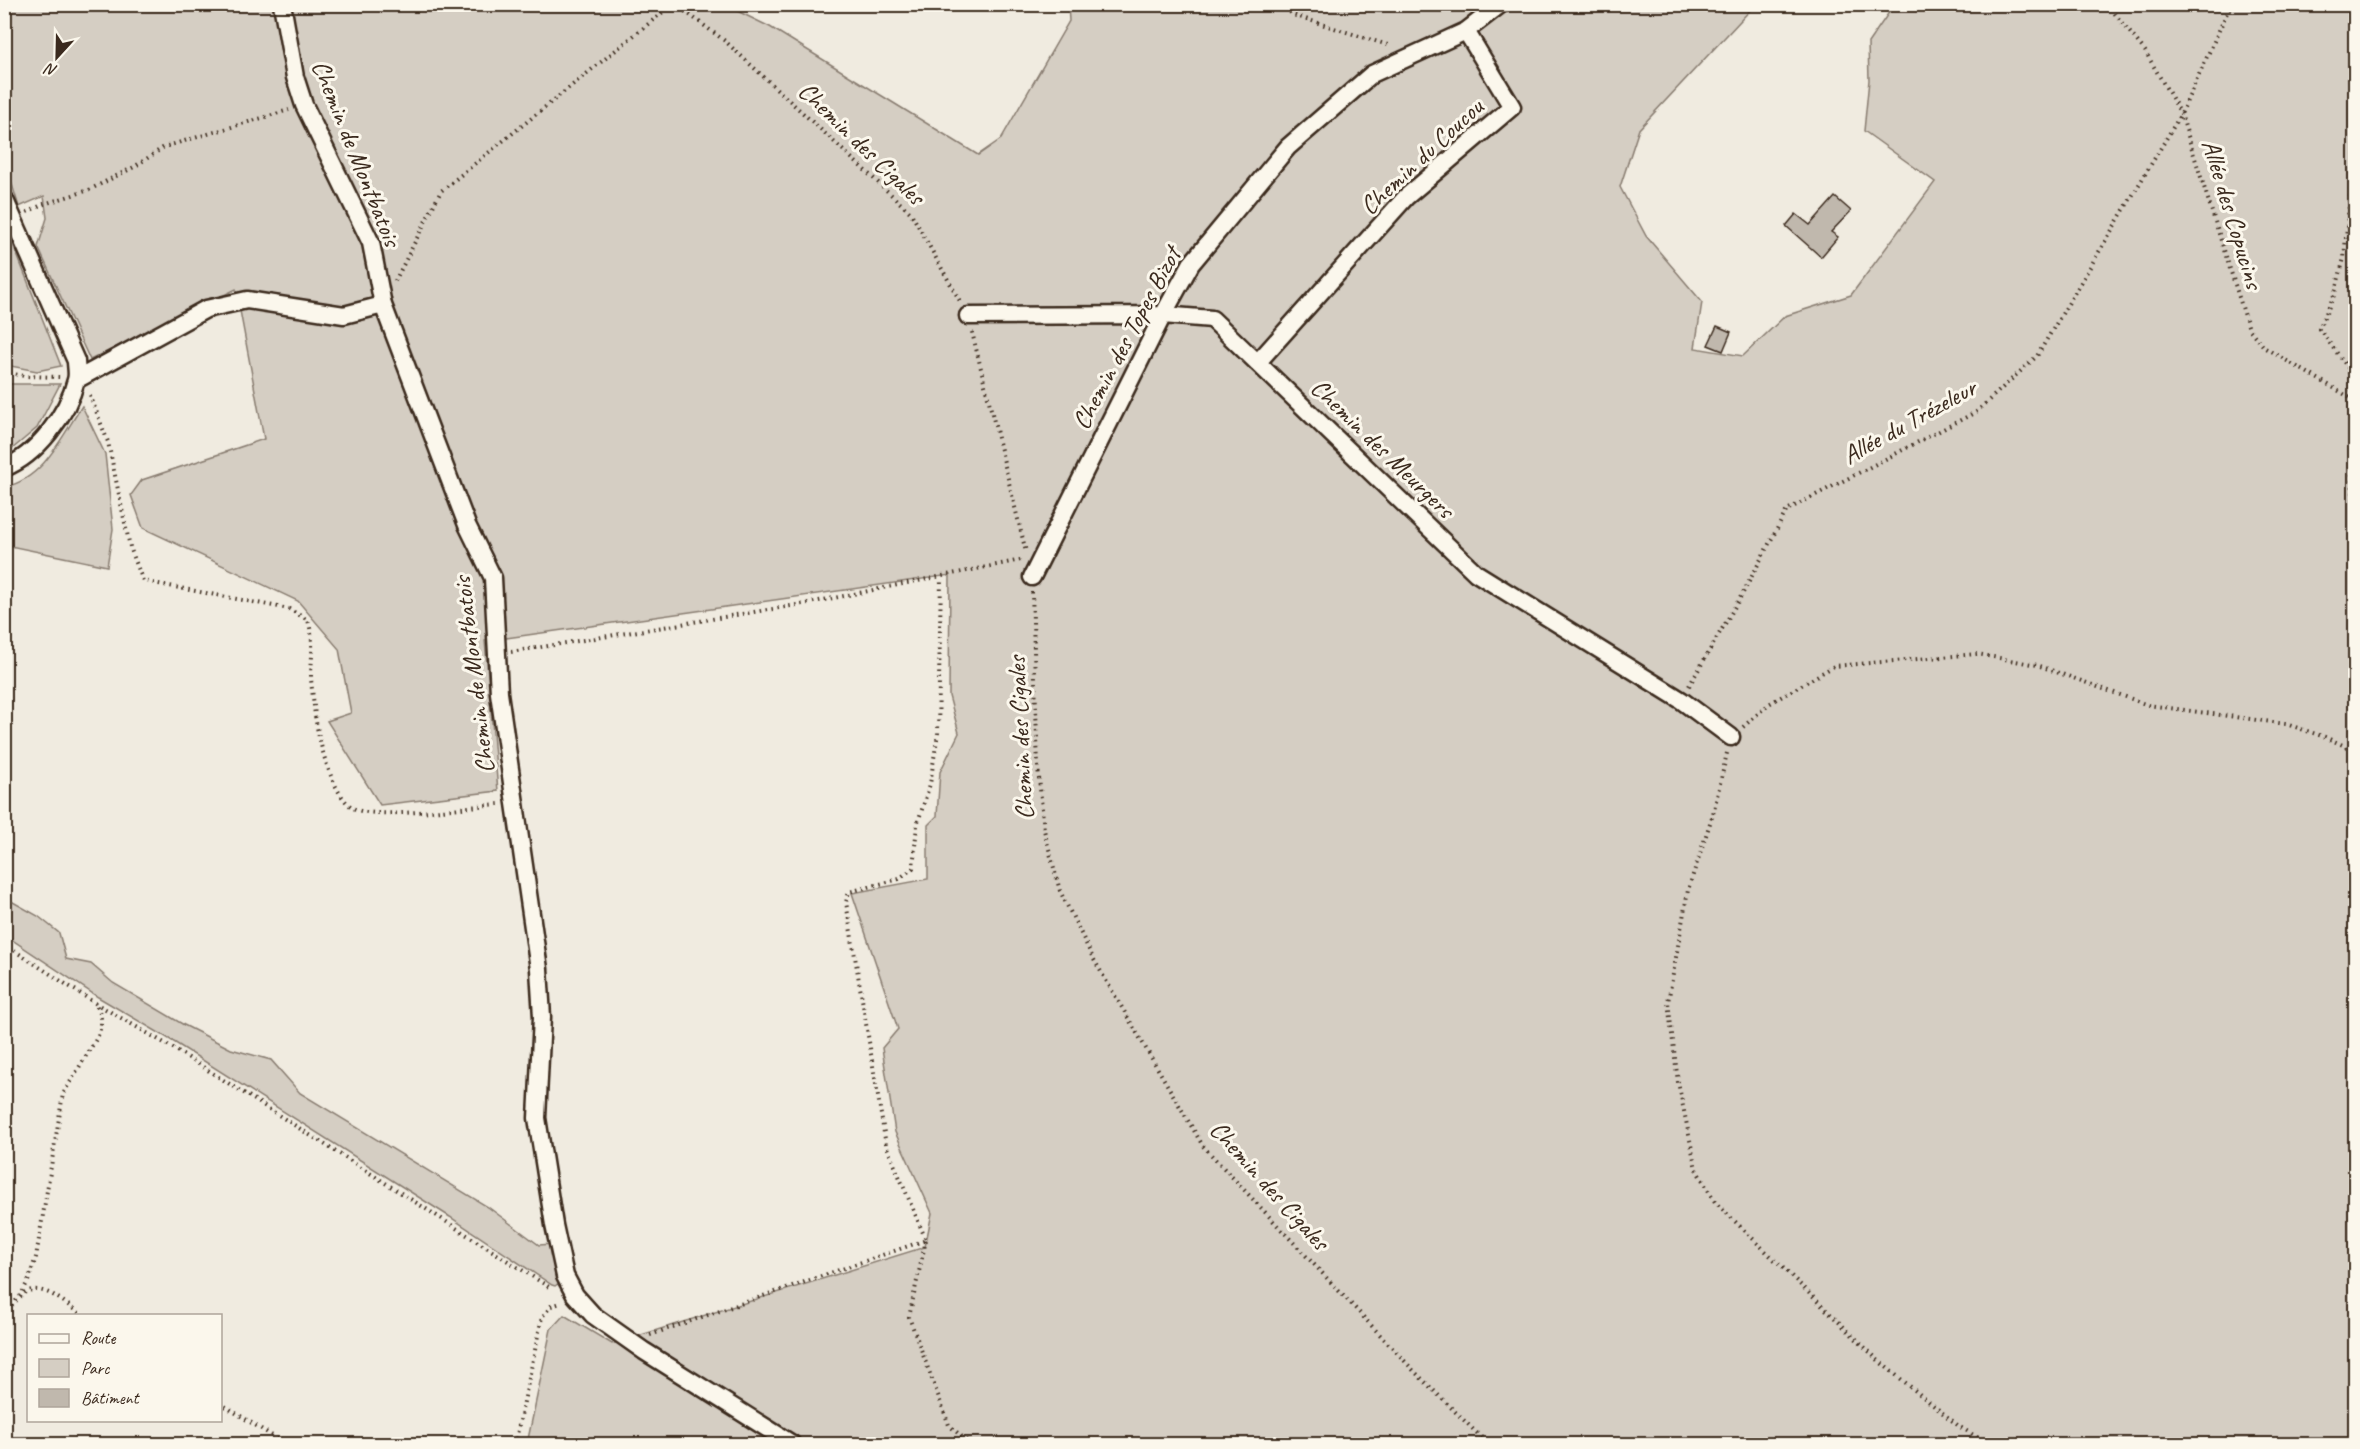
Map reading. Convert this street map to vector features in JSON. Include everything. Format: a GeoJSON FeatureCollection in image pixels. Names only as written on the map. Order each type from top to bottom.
{"type":"FeatureCollection","features":[{"type":"Feature","properties":{"kind":"street","name":"Chemin de Montbatois"},"geometry":{"type":"LineString","coordinates":[[282,4],[295,77],[304,105],[372,243],[382,305],[468,525],[493,578],[499,693],[541,995],[537,1118],[562,1266],[570,1286],[583,1306],[604,1323],[630,1342],[792,1444]]}},
{"type":"Feature","properties":{"kind":"street","name":"Chemin des Topes Bizot"},"geometry":{"type":"LineString","coordinates":[[1032,577],[1163,315],[1191,264],[1288,147],[1372,74],[1466,32],[1501,4]]}},
{"type":"Feature","properties":{"kind":"street","name":"Chemin du Coucou"},"geometry":{"type":"LineString","coordinates":[[1258,362],[1406,197],[1512,107],[1466,32]]}},
{"type":"Feature","properties":{"kind":"street"},"geometry":{"type":"LineString","coordinates":[[4,198],[76,361],[78,377],[62,414],[45,438],[26,456],[4,468]]}},
{"type":"Feature","properties":{"kind":"street"},"geometry":{"type":"LineString","coordinates":[[78,377],[207,309],[247,300],[344,315],[382,305]]}},
{"type":"Feature","properties":{"kind":"street","name":"Chemin des Meurgers"},"geometry":{"type":"LineString","coordinates":[[968,316],[1163,315],[1212,319],[1476,573],[1681,700],[1731,737]]}},
{"type":"Feature","properties":{"kind":"path"},"geometry":{"type":"LineString","coordinates":[[382,305],[441,191],[674,4]]}},
{"type":"Feature","properties":{"kind":"path","name":"Chemin des Cigales"},"geometry":{"type":"LineString","coordinates":[[674,4],[725,41],[911,213],[968,316],[1027,559],[941,578]]}},
{"type":"Feature","properties":{"kind":"path"},"geometry":{"type":"LineString","coordinates":[[1281,4],[1293,15],[1338,31],[1418,53]]}},
{"type":"Feature","properties":{"kind":"path","name":"Allée des Copucins"},"geometry":{"type":"LineString","coordinates":[[2107,4],[2145,51],[2181,114],[2249,329],[2265,348],[2354,400]]}},
{"type":"Feature","properties":{"kind":"path","name":"Allée du Trézeleur"},"geometry":{"type":"LineString","coordinates":[[1681,700],[1744,591],[1787,510],[1976,412],[2037,356],[2181,114],[2231,4]]}},
{"type":"Feature","properties":{"kind":"path"},"geometry":{"type":"LineString","coordinates":[[13,219],[44,204],[89,190],[134,167],[164,147],[304,105]]}},
{"type":"Feature","properties":{"kind":"path"},"geometry":{"type":"LineString","coordinates":[[2355,179],[2350,185],[2344,258],[2335,293],[2319,329],[2349,369],[2354,400],[2352,476],[2355,531]]}},
{"type":"Feature","properties":{"kind":"path"},"geometry":{"type":"LineString","coordinates":[[4,372],[53,378],[78,377],[108,442],[130,547],[143,581],[289,609],[308,620],[314,650],[311,674],[315,712],[326,764],[337,788],[353,808],[379,814],[515,803]]}},
{"type":"Feature","properties":{"kind":"path","name":"Chemin des Cigales"},"geometry":{"type":"LineString","coordinates":[[1032,577],[1038,767],[1044,830],[1060,891],[1093,958],[1203,1146],[1415,1372],[1488,1444]]}},
{"type":"Feature","properties":{"kind":"path"},"geometry":{"type":"LineString","coordinates":[[496,654],[809,603],[941,578],[938,734],[930,784],[917,825],[913,868],[899,879],[849,892],[846,902],[886,1145],[926,1240],[909,1317],[949,1425],[970,1444]]}},
{"type":"Feature","properties":{"kind":"path"},"geometry":{"type":"LineString","coordinates":[[1989,1444],[1960,1427],[1880,1362],[1715,1202],[1696,1169],[1678,1082],[1668,1002],[1688,890],[1713,814],[1731,737],[1769,704],[1834,666],[1977,654],[2037,665],[2148,705],[2286,724],[2325,737],[2355,751]]}},
{"type":"Feature","properties":{"kind":"path"},"geometry":{"type":"LineString","coordinates":[[4,944],[95,1003],[173,1048],[557,1293]]}},
{"type":"Feature","properties":{"kind":"path"},"geometry":{"type":"LineString","coordinates":[[4,1315],[20,1296],[29,1279],[36,1257],[63,1094],[102,1026],[95,1003]]}},
{"type":"Feature","properties":{"kind":"path"},"geometry":{"type":"LineString","coordinates":[[630,1342],[926,1240]]}},
{"type":"Feature","properties":{"kind":"path"},"geometry":{"type":"LineString","coordinates":[[20,1296],[32,1290],[46,1291],[80,1314]]}},
{"type":"Feature","properties":{"kind":"path"},"geometry":{"type":"LineString","coordinates":[[514,1444],[542,1317],[545,1311],[557,1303],[583,1306]]}},
{"type":"Feature","properties":{"kind":"path"},"geometry":{"type":"LineString","coordinates":[[222,1404],[285,1444]]}},
{"type":"Feature","properties":{"kind":"green space"},"geometry":{"type":"Polygon","coordinates":[[[5,5],[725,5],[770,27],[978,155],[1001,139],[1069,21],[1068,5],[1755,5],[1639,129],[1620,187],[1646,236],[1702,302],[1695,348],[1743,356],[1785,316],[1851,295],[1935,182],[1864,131],[1869,80],[1868,43],[1894,5],[2355,5],[2355,1444],[527,1444],[551,1329],[564,1315],[612,1344],[925,1247],[932,1213],[895,1132],[882,1048],[898,1029],[852,893],[928,879],[928,825],[937,816],[940,772],[959,733],[949,696],[950,575],[485,641],[498,791],[380,805],[327,721],[351,713],[339,649],[298,601],[143,528],[131,495],[142,480],[264,439],[236,289],[90,360],[38,247],[47,218],[44,196],[19,207],[5,162],[5,5]]]}},
{"type":"Feature","properties":{"kind":"green space"},"geometry":{"type":"Polygon","coordinates":[[[5,224],[61,366],[37,371],[5,365],[5,224]]]}},
{"type":"Feature","properties":{"kind":"green space"},"geometry":{"type":"Polygon","coordinates":[[[5,384],[60,384],[37,428],[5,455],[5,384]]]}},
{"type":"Feature","properties":{"kind":"green space"},"geometry":{"type":"Polygon","coordinates":[[[82,406],[105,454],[113,529],[107,566],[5,545],[5,487],[31,475],[41,466],[59,443],[82,406]]]}},
{"type":"Feature","properties":{"kind":"green space"},"geometry":{"type":"Polygon","coordinates":[[[4,897],[38,916],[59,933],[66,959],[91,964],[113,983],[184,1025],[231,1049],[271,1060],[300,1093],[488,1207],[539,1245],[552,1244],[559,1283],[552,1285],[450,1217],[166,1037],[98,997],[5,935],[4,897]]]}},
{"type":"Feature","properties":{"kind":"building"},"geometry":{"type":"Polygon","coordinates":[[[1835,197],[1851,211],[1831,232],[1838,237],[1821,257],[1786,226],[1796,214],[1810,225],[1835,197]]]}},
{"type":"Feature","properties":{"kind":"building"},"geometry":{"type":"Polygon","coordinates":[[[1717,326],[1731,332],[1723,351],[1708,345],[1717,326]]]}}]}
